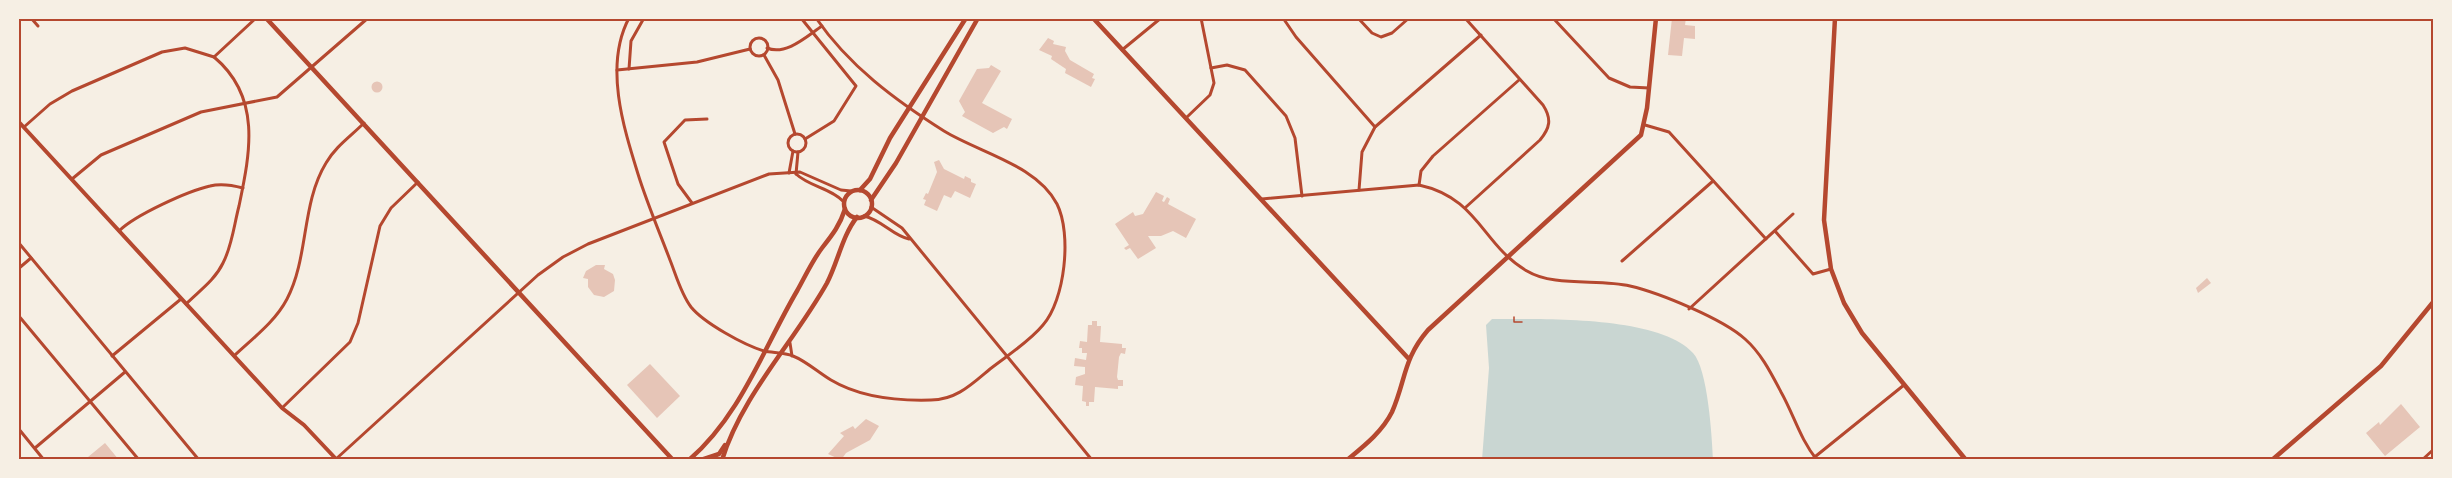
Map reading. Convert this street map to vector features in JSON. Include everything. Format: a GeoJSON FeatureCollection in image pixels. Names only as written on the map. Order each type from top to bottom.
{"type":"FeatureCollection","features":[{"type":"Feature","properties":{"kind":"main road"},"geometry":{"type":"LineString","coordinates":[[266,18],[673,460]]}},
{"type":"Feature","properties":{"kind":"main road"},"geometry":{"type":"LineString","coordinates":[[690,460],[720,428],[822,248],[837,230],[845,209],[844,202],[851,192],[860,190],[870,179],[890,138],[966,18]]}},
{"type":"Feature","properties":{"kind":"main road"},"geometry":{"type":"LineString","coordinates":[[871,201],[896,164],[978,18]]}},
{"type":"Feature","properties":{"kind":"main road"},"geometry":{"type":"LineString","coordinates":[[1093,18],[1407,358]]}},
{"type":"Feature","properties":{"kind":"main road"},"geometry":{"type":"LineString","coordinates":[[1347,460],[1376,435],[1389,417],[1407,358],[1428,330],[1631,147],[1641,135],[1645,125],[1656,18]]}},
{"type":"Feature","properties":{"kind":"main road"},"geometry":{"type":"LineString","coordinates":[[1835,18],[1824,220],[1831,269],[1854,320],[1965,460]]}},
{"type":"Feature","properties":{"kind":"main road"},"geometry":{"type":"LineString","coordinates":[[845,209],[857,217],[864,216],[871,207],[871,201],[869,196],[860,190]]}},
{"type":"Feature","properties":{"kind":"main road"},"geometry":{"type":"LineString","coordinates":[[701,460],[719,454],[729,439],[826,284],[839,258],[849,227],[857,217]]}},
{"type":"Feature","properties":{"kind":"main road"},"geometry":{"type":"LineString","coordinates":[[2272,460],[2381,366],[2434,301]]}},
{"type":"Feature","properties":{"kind":"main road"},"geometry":{"type":"LineString","coordinates":[[722,460],[729,439]]}},
{"type":"Feature","properties":{"kind":"street"},"geometry":{"type":"LineString","coordinates":[[31,18],[38,26]]}},
{"type":"Feature","properties":{"kind":"street"},"geometry":{"type":"LineString","coordinates":[[214,57],[256,18]]}},
{"type":"Feature","properties":{"kind":"street"},"geometry":{"type":"LineString","coordinates":[[72,179],[88,164],[109,152],[201,112],[277,97],[368,18]]}},
{"type":"Feature","properties":{"kind":"street"},"geometry":{"type":"LineString","coordinates":[[628,18],[618,47],[616,70],[634,163],[689,304],[708,321],[764,351],[792,356],[833,382],[856,392],[885,398],[929,400],[948,398],[964,390],[1040,329],[1055,306],[1065,242],[1059,209],[1049,192],[1034,178],[964,142],[921,116],[854,64],[816,18]]}},
{"type":"Feature","properties":{"kind":"street"},"geometry":{"type":"LineString","coordinates":[[629,69],[632,41],[644,18]]}},
{"type":"Feature","properties":{"kind":"street"},"geometry":{"type":"LineString","coordinates":[[801,18],[856,86],[834,121],[805,139]]}},
{"type":"Feature","properties":{"kind":"street"},"geometry":{"type":"LineString","coordinates":[[1122,50],[1161,18]]}},
{"type":"Feature","properties":{"kind":"street"},"geometry":{"type":"LineString","coordinates":[[1185,119],[1210,95],[1214,83],[1201,18]]}},
{"type":"Feature","properties":{"kind":"street"},"geometry":{"type":"LineString","coordinates":[[1283,18],[1296,37],[1375,127]]}},
{"type":"Feature","properties":{"kind":"street"},"geometry":{"type":"LineString","coordinates":[[1358,18],[1372,33],[1381,38],[1392,33],[1409,18]]}},
{"type":"Feature","properties":{"kind":"street"},"geometry":{"type":"LineString","coordinates":[[1465,18],[1549,114],[1547,131],[1466,207]]}},
{"type":"Feature","properties":{"kind":"street"},"geometry":{"type":"LineString","coordinates":[[1553,18],[1609,78],[1624,85],[1649,88]]}},
{"type":"Feature","properties":{"kind":"street"},"geometry":{"type":"LineString","coordinates":[[768,48],[764,54],[755,55],[750,49],[750,43],[757,38],[764,40],[768,48],[773,50],[786,48],[822,26]]}},
{"type":"Feature","properties":{"kind":"street"},"geometry":{"type":"LineString","coordinates":[[1359,190],[1362,152],[1375,127],[1481,35]]}},
{"type":"Feature","properties":{"kind":"street"},"geometry":{"type":"LineString","coordinates":[[24,127],[50,104],[72,91],[162,52],[185,48],[214,57],[228,73],[244,104],[251,138],[243,188],[223,263],[186,304]]}},
{"type":"Feature","properties":{"kind":"street"},"geometry":{"type":"LineString","coordinates":[[616,70],[697,62],[750,49]]}},
{"type":"Feature","properties":{"kind":"street"},"geometry":{"type":"LineString","coordinates":[[764,54],[778,80],[795,134],[805,139]]}},
{"type":"Feature","properties":{"kind":"street"},"geometry":{"type":"LineString","coordinates":[[1211,68],[1227,65],[1245,70],[1286,116],[1295,138],[1302,196]]}},
{"type":"Feature","properties":{"kind":"street"},"geometry":{"type":"LineString","coordinates":[[1419,185],[1421,171],[1433,156],[1520,79]]}},
{"type":"Feature","properties":{"kind":"street"},"geometry":{"type":"LineString","coordinates":[[692,203],[678,184],[664,142],[685,120],[707,120]]}},
{"type":"Feature","properties":{"kind":"street"},"geometry":{"type":"LineString","coordinates":[[18,121],[282,408],[304,424],[337,460],[545,270],[573,252],[759,177],[800,172],[842,191],[851,192]]}},
{"type":"Feature","properties":{"kind":"street"},"geometry":{"type":"LineString","coordinates":[[234,356],[283,307],[296,276],[317,180],[334,152],[364,123]]}},
{"type":"Feature","properties":{"kind":"street"},"geometry":{"type":"LineString","coordinates":[[1645,125],[1669,132],[1766,239]]}},
{"type":"Feature","properties":{"kind":"street"},"geometry":{"type":"LineString","coordinates":[[795,134],[788,140],[789,147],[798,152]]}},
{"type":"Feature","properties":{"kind":"street"},"geometry":{"type":"LineString","coordinates":[[796,174],[798,152],[806,145],[805,139]]}},
{"type":"Feature","properties":{"kind":"street"},"geometry":{"type":"LineString","coordinates":[[789,174],[793,151]]}},
{"type":"Feature","properties":{"kind":"street"},"geometry":{"type":"LineString","coordinates":[[796,174],[810,185],[837,195],[844,202]]}},
{"type":"Feature","properties":{"kind":"street"},"geometry":{"type":"LineString","coordinates":[[1623,261],[1713,181]]}},
{"type":"Feature","properties":{"kind":"street"},"geometry":{"type":"LineString","coordinates":[[282,408],[350,342],[358,323],[380,226],[391,208],[417,182]]}},
{"type":"Feature","properties":{"kind":"street"},"geometry":{"type":"LineString","coordinates":[[119,231],[137,217],[204,188],[225,184],[243,188]]}},
{"type":"Feature","properties":{"kind":"street"},"geometry":{"type":"LineString","coordinates":[[1260,200],[1419,185],[1445,193],[1466,207],[1509,257],[1534,275],[1630,286],[1730,327],[1751,344],[1771,373],[1799,435],[1814,459],[1904,385]]}},
{"type":"Feature","properties":{"kind":"street"},"geometry":{"type":"LineString","coordinates":[[871,207],[902,228],[1092,460]]}},
{"type":"Feature","properties":{"kind":"street"},"geometry":{"type":"LineString","coordinates":[[1689,309],[1793,214]]}},
{"type":"Feature","properties":{"kind":"street"},"geometry":{"type":"LineString","coordinates":[[864,216],[878,219],[903,238],[909,239]]}},
{"type":"Feature","properties":{"kind":"street"},"geometry":{"type":"LineString","coordinates":[[1775,231],[1813,274],[1831,269]]}},
{"type":"Feature","properties":{"kind":"street"},"geometry":{"type":"LineString","coordinates":[[18,242],[199,460]]}},
{"type":"Feature","properties":{"kind":"street"},"geometry":{"type":"LineString","coordinates":[[18,269],[31,258]]}},
{"type":"Feature","properties":{"kind":"street"},"geometry":{"type":"LineString","coordinates":[[112,356],[181,299]]}},
{"type":"Feature","properties":{"kind":"street"},"geometry":{"type":"LineString","coordinates":[[18,315],[139,460]]}},
{"type":"Feature","properties":{"kind":"street"},"geometry":{"type":"LineString","coordinates":[[790,342],[792,356]]}},
{"type":"Feature","properties":{"kind":"street"},"geometry":{"type":"LineString","coordinates":[[35,448],[125,372]]}},
{"type":"Feature","properties":{"kind":"street"},"geometry":{"type":"LineString","coordinates":[[18,428],[44,460]]}},
{"type":"Feature","properties":{"kind":"street"},"geometry":{"type":"LineString","coordinates":[[2422,460],[2434,449]]}},
{"type":"Feature","properties":{"kind":"path"},"geometry":{"type":"LineString","coordinates":[[1514,317],[1514,322],[1522,322]]}},
{"type":"Feature","properties":{"kind":"shaded area"},"geometry":{"type":"Polygon","coordinates":[[[1492,319],[1598,322],[1654,332],[1677,341],[1693,353],[1702,373],[1706,388],[1713,460],[1482,460],[1489,368],[1486,325],[1492,319]]]}},
{"type":"Feature","properties":{"kind":"building"},"geometry":{"type":"Polygon","coordinates":[[[1672,18],[1686,18],[1685,25],[1695,26],[1695,39],[1684,38],[1682,56],[1668,55],[1672,18]]]}},
{"type":"Feature","properties":{"kind":"building"},"geometry":{"type":"Polygon","coordinates":[[[1048,38],[1054,41],[1053,44],[1066,47],[1065,51],[1070,60],[1094,74],[1092,78],[1095,79],[1091,87],[1065,73],[1066,69],[1051,59],[1052,56],[1039,50],[1048,38]]]}},
{"type":"Feature","properties":{"kind":"building"},"geometry":{"type":"Polygon","coordinates":[[[991,65],[1001,71],[982,103],[1012,119],[1007,129],[1004,127],[993,133],[962,116],[965,112],[959,101],[977,69],[989,68],[991,65]]]}},
{"type":"Feature","properties":{"kind":"building"},"geometry":{"type":"Polygon","coordinates":[[[377,81],[383,87],[377,93],[371,87],[377,81]]]}},
{"type":"Feature","properties":{"kind":"building"},"geometry":{"type":"Polygon","coordinates":[[[939,160],[944,169],[964,179],[965,176],[976,184],[970,198],[955,191],[951,198],[944,195],[937,211],[924,205],[926,200],[923,199],[926,193],[928,194],[937,172],[934,162],[939,160]]]}},
{"type":"Feature","properties":{"kind":"building"},"geometry":{"type":"Polygon","coordinates":[[[1156,192],[1164,196],[1162,201],[1164,202],[1167,197],[1170,199],[1168,204],[1196,219],[1186,238],[1173,231],[1161,236],[1148,236],[1156,248],[1138,259],[1130,248],[1126,250],[1124,248],[1129,245],[1115,224],[1133,212],[1135,216],[1143,214],[1156,192]]]}},
{"type":"Feature","properties":{"kind":"building"},"geometry":{"type":"Polygon","coordinates":[[[596,265],[605,265],[604,269],[613,274],[615,280],[614,291],[604,297],[594,295],[588,287],[588,279],[583,278],[586,271],[596,265]]]}},
{"type":"Feature","properties":{"kind":"building"},"geometry":{"type":"Polygon","coordinates":[[[2207,278],[2211,283],[2198,293],[2196,288],[2207,278]]]}},
{"type":"Feature","properties":{"kind":"building"},"geometry":{"type":"Polygon","coordinates":[[[1092,321],[1097,321],[1097,326],[1101,326],[1100,342],[1122,344],[1122,348],[1126,348],[1125,354],[1121,353],[1119,357],[1117,377],[1118,380],[1123,380],[1123,386],[1118,386],[1118,389],[1095,387],[1094,402],[1089,402],[1089,406],[1086,406],[1086,402],[1082,401],[1083,386],[1075,385],[1076,377],[1085,374],[1085,367],[1074,366],[1075,358],[1086,360],[1087,353],[1082,353],[1082,348],[1079,348],[1080,341],[1087,342],[1088,325],[1092,325],[1092,321]]]}},
{"type":"Feature","properties":{"kind":"building"},"geometry":{"type":"Polygon","coordinates":[[[650,364],[680,396],[657,418],[627,385],[650,364]]]}},
{"type":"Feature","properties":{"kind":"building"},"geometry":{"type":"Polygon","coordinates":[[[2401,404],[2420,427],[2385,456],[2366,433],[2379,422],[2380,425],[2401,404]]]}},
{"type":"Feature","properties":{"kind":"building"},"geometry":{"type":"Polygon","coordinates":[[[866,419],[879,426],[870,440],[846,453],[841,460],[828,454],[844,436],[840,433],[853,426],[855,429],[866,419]]]}},
{"type":"Feature","properties":{"kind":"building"},"geometry":{"type":"Polygon","coordinates":[[[105,443],[119,460],[85,460],[82,457],[88,457],[105,443]]]}}]}
